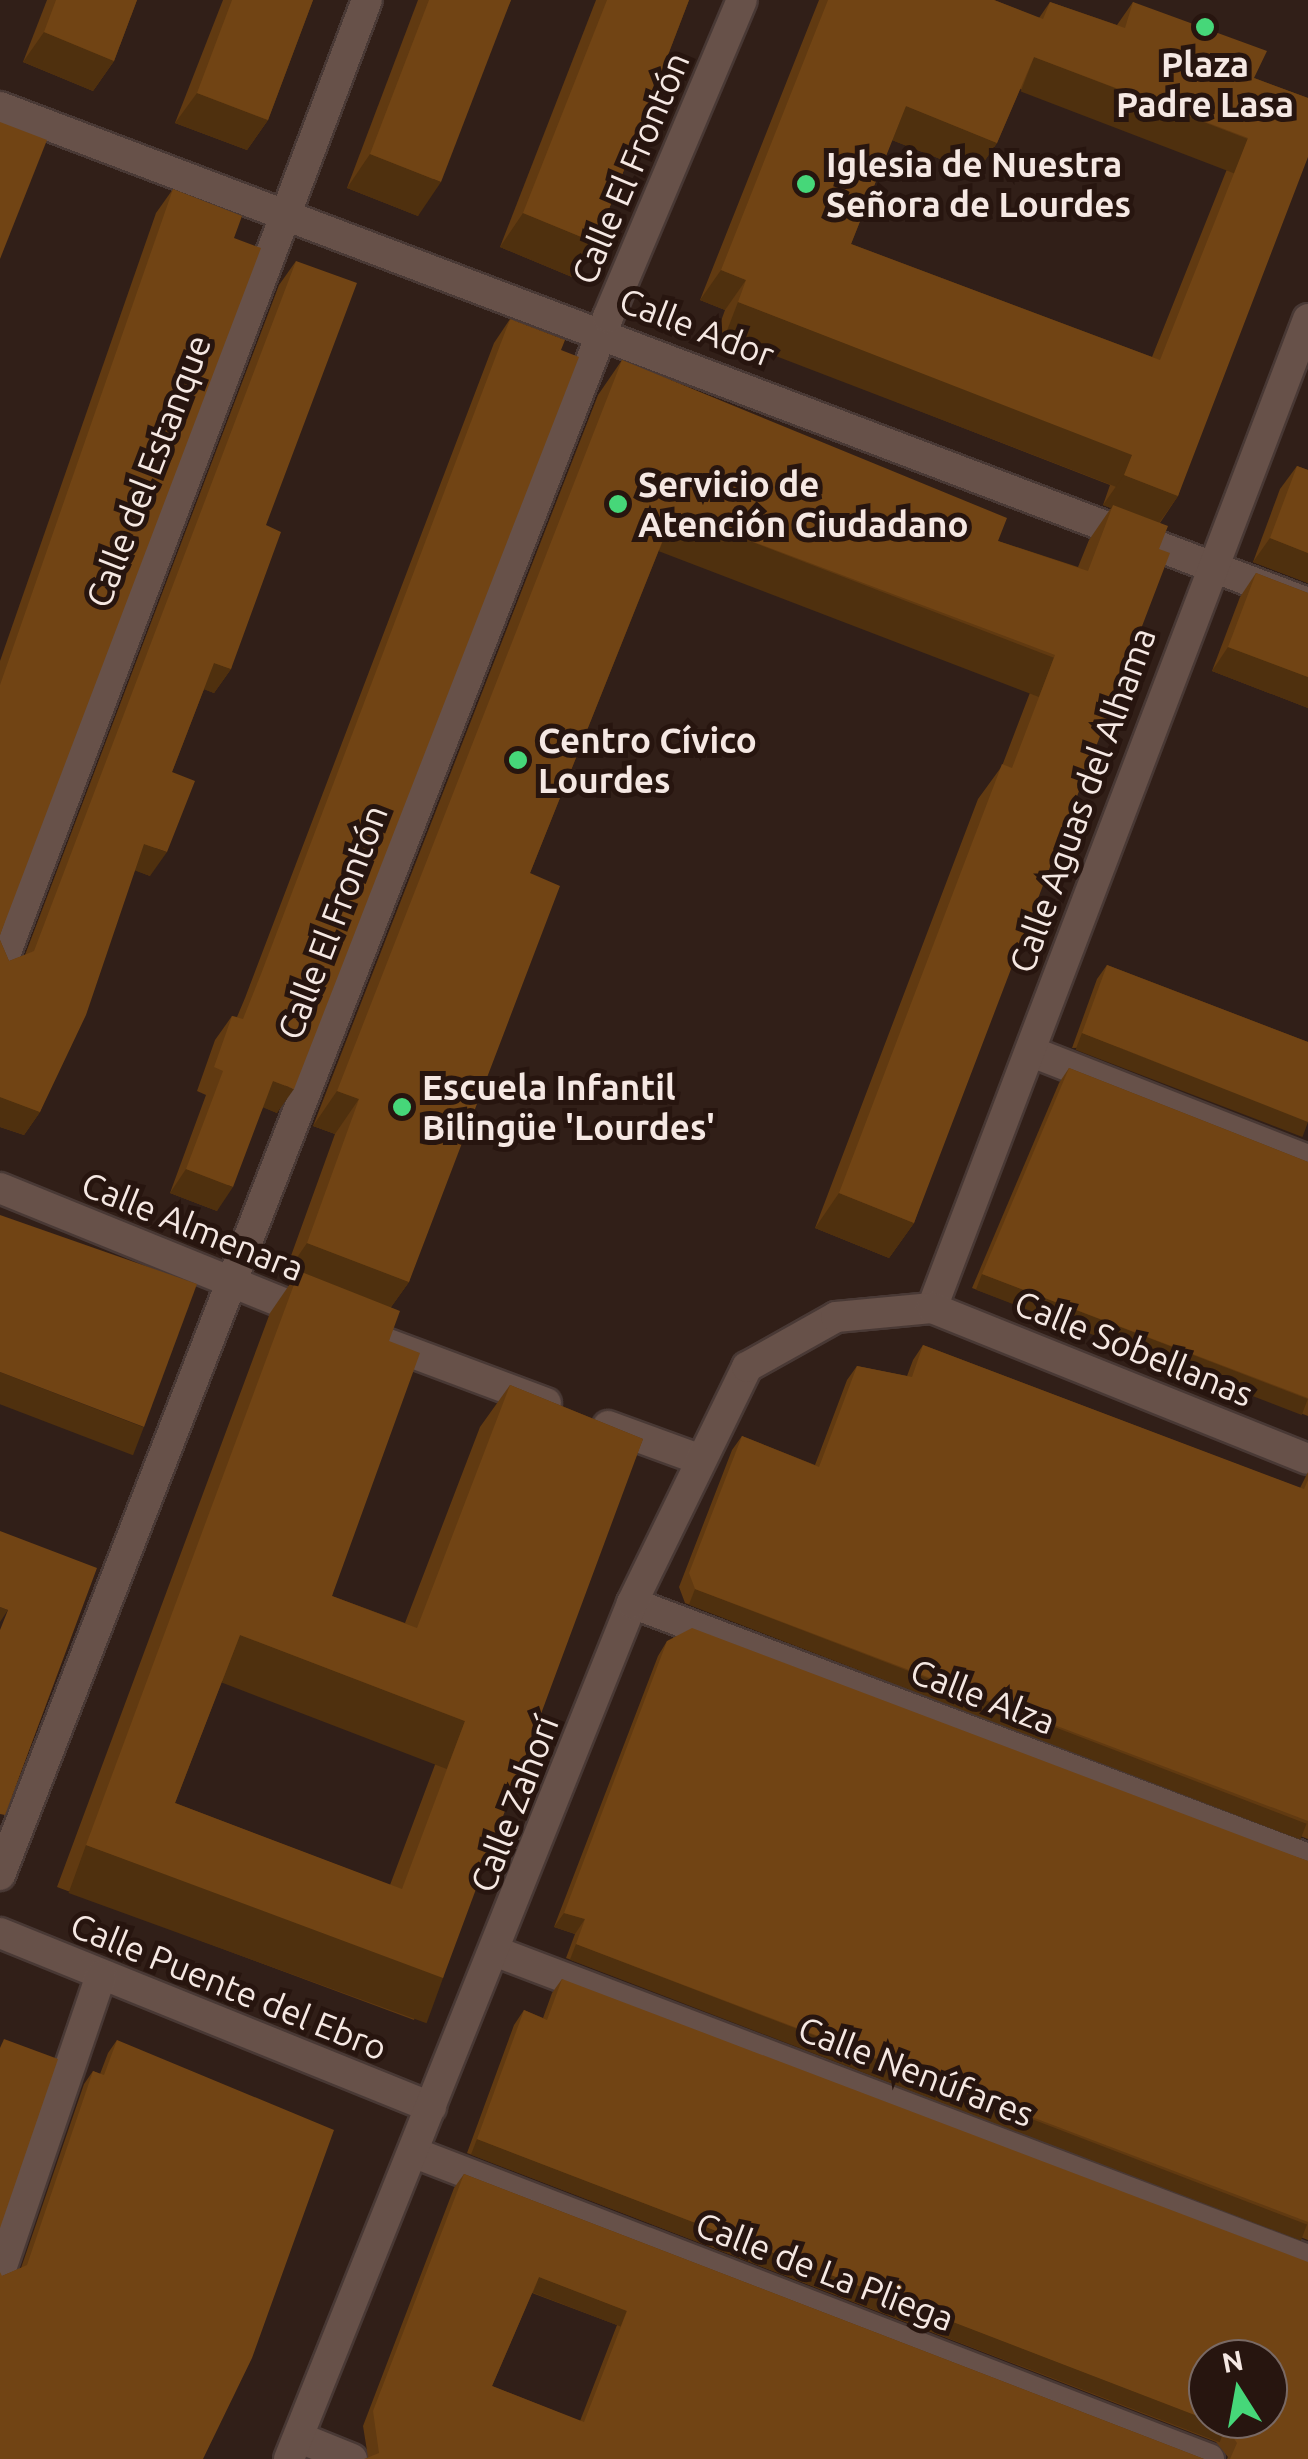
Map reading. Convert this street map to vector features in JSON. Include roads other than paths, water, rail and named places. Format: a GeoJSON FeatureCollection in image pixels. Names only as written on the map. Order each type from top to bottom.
{"type":"FeatureCollection","features":[{"type":"Feature","properties":{"kind":"street","name":"Calle del Estanque"},"geometry":{"type":"LineString","coordinates":[[0,968],[367,0]]}},
{"type":"Feature","properties":{"kind":"street","name":"Calle El Frontón"},"geometry":{"type":"LineString","coordinates":[[0,1874],[110,1602],[602,332],[742,0]]}},
{"type":"Feature","properties":{"kind":"street","name":"Calle Ador"},"geometry":{"type":"LineString","coordinates":[[0,107],[1209,562],[1308,603]]}},
{"type":"Feature","properties":{"kind":"street","name":"Calle Aguas del Alhama"},"geometry":{"type":"LineString","coordinates":[[932,1308],[1032,1052],[1209,562],[1308,319]]}},
{"type":"Feature","properties":{"kind":"street"},"geometry":{"type":"LineString","coordinates":[[1032,1052],[1308,1160]]}},
{"type":"Feature","properties":{"kind":"street","name":"Calle Almenara"},"geometry":{"type":"LineString","coordinates":[[0,1188],[231,1285],[696,1458]]}},
{"type":"Feature","properties":{"kind":"street","name":"Calle Zahorí"},"geometry":{"type":"LineString","coordinates":[[294,2448],[496,1952],[632,1603],[696,1458],[746,1368],[788,1336],[836,1317],[932,1308]]}},
{"type":"Feature","properties":{"kind":"street","name":"Calle Sobellanas"},"geometry":{"type":"LineString","coordinates":[[932,1308],[1308,1460]]}},
{"type":"Feature","properties":{"kind":"street"},"geometry":{"type":"LineString","coordinates":[[81,1591],[110,1602]]}},
{"type":"Feature","properties":{"kind":"street","name":"Calle Alza"},"geometry":{"type":"LineString","coordinates":[[632,1603],[1308,1860]]}},
{"type":"Feature","properties":{"kind":"street","name":"Calle Puente del Ebro"},"geometry":{"type":"LineString","coordinates":[[0,1932],[430,2108]]}},
{"type":"Feature","properties":{"kind":"street","name":"Calle Nenúfares"},"geometry":{"type":"LineString","coordinates":[[496,1952],[1308,2260]]}},
{"type":"Feature","properties":{"kind":"street"},"geometry":{"type":"LineString","coordinates":[[0,2272],[101,1976]]}},
{"type":"Feature","properties":{"kind":"street","name":"Calle de La Pliega"},"geometry":{"type":"LineString","coordinates":[[414,2152],[1209,2459]]}},
{"type":"Feature","properties":{"kind":"street"},"geometry":{"type":"LineString","coordinates":[[294,2448],[352,2459]]}},
{"type":"Feature","properties":{"kind":"place","name":"Plaza Padre Lasa"},"geometry":{"type":"Point","coordinates":[1205,27]}},
{"type":"Feature","properties":{"kind":"place","name":"Iglesia de Nuestra Señora de Lourdes"},"geometry":{"type":"Point","coordinates":[806,184]}},
{"type":"Feature","properties":{"kind":"place","name":"Servicio de Atención Ciudadano"},"geometry":{"type":"Point","coordinates":[618,504]}},
{"type":"Feature","properties":{"kind":"place","name":"Centro Cívico Lourdes"},"geometry":{"type":"Point","coordinates":[518,760]}},
{"type":"Feature","properties":{"kind":"place","name":"Escuela Infantil Bilingüe 'Lourdes'"},"geometry":{"type":"Point","coordinates":[402,1107]}}]}
